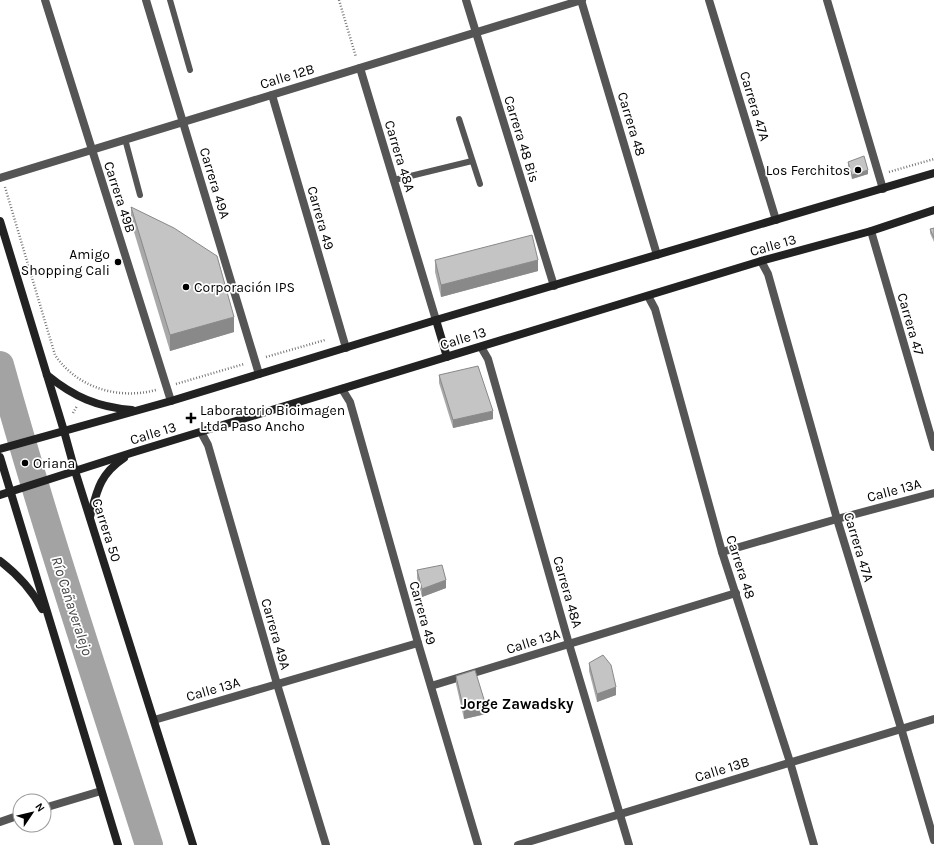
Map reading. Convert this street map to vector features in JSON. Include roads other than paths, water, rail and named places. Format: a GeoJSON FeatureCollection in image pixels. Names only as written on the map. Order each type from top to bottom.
{"type":"FeatureCollection","features":[{"type":"Feature","properties":{"kind":"main road","name":"Calle 13"},"geometry":{"type":"LineString","coordinates":[[0,449],[171,401],[436,320],[934,173]]}},
{"type":"Feature","properties":{"kind":"main road","name":"Calle 13"},"geometry":{"type":"LineString","coordinates":[[0,496],[131,453],[761,261],[871,231],[934,210]]}},
{"type":"Feature","properties":{"kind":"main road","name":"Carrera 50"},"geometry":{"type":"LineString","coordinates":[[0,221],[75,471],[193,845]]}},
{"type":"Feature","properties":{"kind":"main road"},"geometry":{"type":"LineString","coordinates":[[436,320],[447,357]]}},
{"type":"Feature","properties":{"kind":"main road"},"geometry":{"type":"LineString","coordinates":[[46,374],[85,400],[107,407],[137,410]]}},
{"type":"Feature","properties":{"kind":"main road"},"geometry":{"type":"LineString","coordinates":[[90,518],[95,496],[100,483],[114,466],[131,453]]}},
{"type":"Feature","properties":{"kind":"main road"},"geometry":{"type":"LineString","coordinates":[[0,457],[118,845]]}},
{"type":"Feature","properties":{"kind":"main road"},"geometry":{"type":"LineString","coordinates":[[0,561],[22,580],[32,593],[49,621]]}},
{"type":"Feature","properties":{"kind":"street","name":"Carrera 49B"},"geometry":{"type":"LineString","coordinates":[[45,0],[171,401]]}},
{"type":"Feature","properties":{"kind":"street","name":"Carrera 49A"},"geometry":{"type":"LineString","coordinates":[[146,0],[259,374]]}},
{"type":"Feature","properties":{"kind":"street","name":"Carrera 48 Bis"},"geometry":{"type":"LineString","coordinates":[[466,0],[554,286]]}},
{"type":"Feature","properties":{"kind":"street","name":"Calle 12B"},"geometry":{"type":"LineString","coordinates":[[0,178],[581,0]]}},
{"type":"Feature","properties":{"kind":"street","name":"Carrera 48"},"geometry":{"type":"LineString","coordinates":[[581,0],[657,256]]}},
{"type":"Feature","properties":{"kind":"street","name":"Carrera 47A"},"geometry":{"type":"LineString","coordinates":[[708,0],[776,220]]}},
{"type":"Feature","properties":{"kind":"street"},"geometry":{"type":"LineString","coordinates":[[827,0],[883,189]]}},
{"type":"Feature","properties":{"kind":"street","name":"Carrera 48A"},"geometry":{"type":"LineString","coordinates":[[360,68],[436,320]]}},
{"type":"Feature","properties":{"kind":"street","name":"Carrera 49"},"geometry":{"type":"LineString","coordinates":[[272,95],[346,348]]}},
{"type":"Feature","properties":{"kind":"street","name":"Carrera 47"},"geometry":{"type":"LineString","coordinates":[[871,231],[934,447]]}},
{"type":"Feature","properties":{"kind":"street","name":"Carrera 47A"},"geometry":{"type":"LineString","coordinates":[[761,261],[768,274],[837,519],[934,840]]}},
{"type":"Feature","properties":{"kind":"street","name":"Carrera 48"},"geometry":{"type":"LineString","coordinates":[[648,296],[655,309],[722,552],[790,762],[814,845]]}},
{"type":"Feature","properties":{"kind":"street","name":"Carrera 48A"},"geometry":{"type":"LineString","coordinates":[[480,347],[488,360],[569,644],[629,845]]}},
{"type":"Feature","properties":{"kind":"street","name":"Carrera 49"},"geometry":{"type":"LineString","coordinates":[[342,389],[350,402],[418,643],[478,845]]}},
{"type":"Feature","properties":{"kind":"street","name":"Carrera 49A"},"geometry":{"type":"LineString","coordinates":[[201,432],[208,445],[277,684],[326,845]]}},
{"type":"Feature","properties":{"kind":"street","name":"Calle 13A"},"geometry":{"type":"LineString","coordinates":[[722,552],[934,493]]}},
{"type":"Feature","properties":{"kind":"street","name":"Calle 13A"},"geometry":{"type":"LineString","coordinates":[[431,686],[736,593]]}},
{"type":"Feature","properties":{"kind":"street","name":"Calle 13A"},"geometry":{"type":"LineString","coordinates":[[154,720],[418,643]]}},
{"type":"Feature","properties":{"kind":"street","name":"Calle 13B"},"geometry":{"type":"LineString","coordinates":[[518,845],[934,719]]}},
{"type":"Feature","properties":{"kind":"street"},"geometry":{"type":"LineString","coordinates":[[52,806],[101,791]]}},
{"type":"Feature","properties":{"kind":"street"},"geometry":{"type":"LineString","coordinates":[[0,822],[12,818]]}},
{"type":"Feature","properties":{"kind":"lane"},"geometry":{"type":"LineString","coordinates":[[170,0],[190,70]]}},
{"type":"Feature","properties":{"kind":"lane"},"geometry":{"type":"LineString","coordinates":[[459,119],[480,184]]}},
{"type":"Feature","properties":{"kind":"lane"},"geometry":{"type":"LineString","coordinates":[[125,139],[140,195]]}},
{"type":"Feature","properties":{"kind":"lane"},"geometry":{"type":"LineString","coordinates":[[394,180],[472,161]]}},
{"type":"Feature","properties":{"kind":"waterway","name":"Río Cañaveralejo"},"geometry":{"type":"LineString","coordinates":[[0,365],[53,546],[149,845]]}},
{"type":"Feature","properties":{"kind":"place","name":"Los Ferchitos"},"geometry":{"type":"Point","coordinates":[858,170]}},
{"type":"Feature","properties":{"kind":"place","name":"Amigo Shopping Cali"},"geometry":{"type":"Point","coordinates":[118,262]}},
{"type":"Feature","properties":{"kind":"place","name":"Corporación IPS"},"geometry":{"type":"Point","coordinates":[186,287]}},
{"type":"Feature","properties":{"kind":"place","name":"Laboratorio Bioimagen Ltda Paso Ancho"},"geometry":{"type":"Point","coordinates":[191,418]}},
{"type":"Feature","properties":{"kind":"place","name":"Oriana"},"geometry":{"type":"Point","coordinates":[25,463]}},
{"type":"Feature","properties":{"kind":"district","name":"Jorge Zawadsky"},"geometry":{"type":"Point","coordinates":[517,704]}}]}
